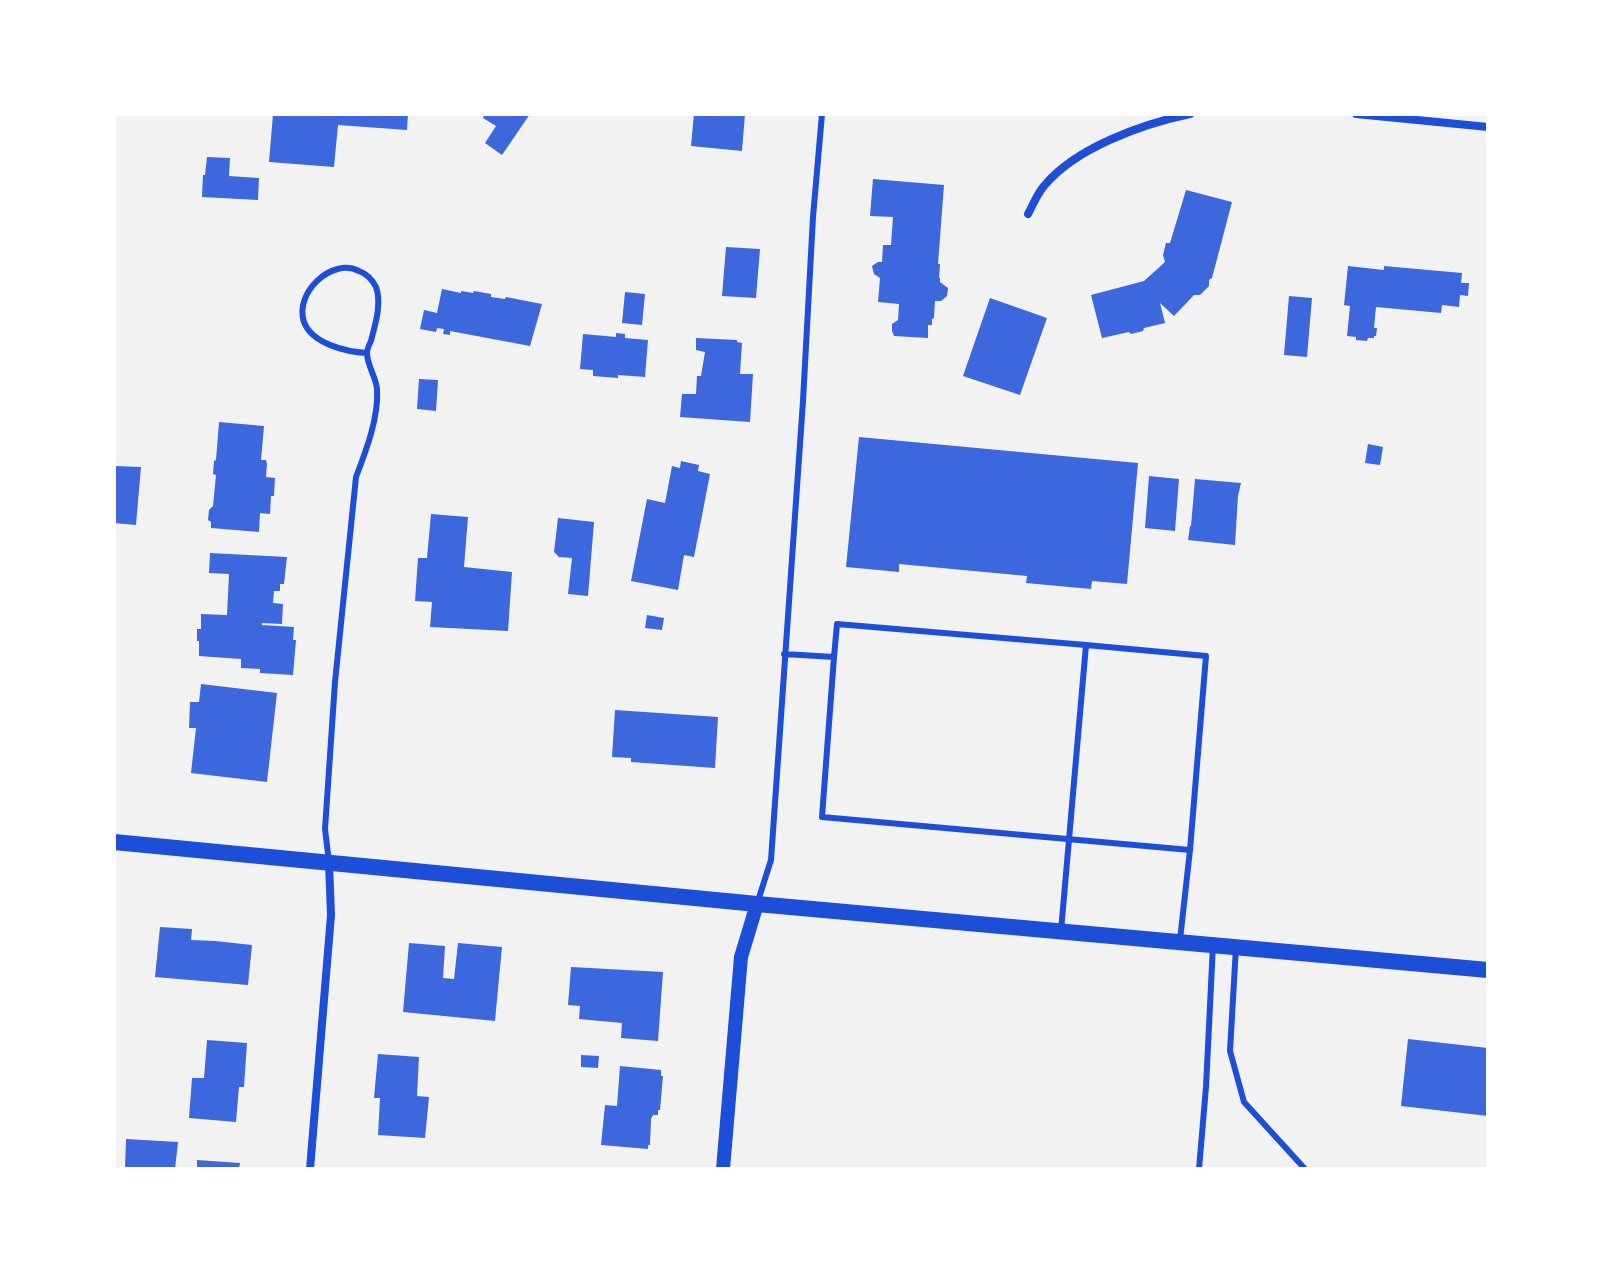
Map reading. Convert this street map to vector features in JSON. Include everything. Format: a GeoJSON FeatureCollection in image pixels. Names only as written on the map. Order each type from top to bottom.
{"type":"FeatureCollection","features":[{"type":"Feature","properties":{"kind":"main road"},"geometry":{"type":"LineString","coordinates":[[114,842],[1488,970]]}},
{"type":"Feature","properties":{"kind":"street"},"geometry":{"type":"LineString","coordinates":[[1028,214],[1043,187],[1070,161],[1116,137],[1190,114]]}},
{"type":"Feature","properties":{"kind":"street"},"geometry":{"type":"LineString","coordinates":[[1356,114],[1488,127]]}},
{"type":"Feature","properties":{"kind":"street"},"geometry":{"type":"LineString","coordinates":[[310,1169],[331,915],[329,862]]}},
{"type":"Feature","properties":{"kind":"street"},"geometry":{"type":"LineString","coordinates":[[723,1169],[741,957],[757,904]]}},
{"type":"Feature","properties":{"kind":"lane"},"geometry":{"type":"LineString","coordinates":[[757,904],[771,860],[822,114]]}},
{"type":"Feature","properties":{"kind":"lane"},"geometry":{"type":"LineString","coordinates":[[329,862],[325,829],[335,682],[356,477],[368,447],[374,416],[377,388],[367,353],[378,301],[376,288],[368,275],[353,267],[334,269],[310,289],[303,304],[304,323],[327,344],[349,352],[367,353]]}},
{"type":"Feature","properties":{"kind":"lane"},"geometry":{"type":"LineString","coordinates":[[1180,942],[1190,850],[1206,656],[837,624],[822,817],[1190,850]]}},
{"type":"Feature","properties":{"kind":"lane"},"geometry":{"type":"LineString","coordinates":[[1061,931],[1086,645]]}},
{"type":"Feature","properties":{"kind":"lane"},"geometry":{"type":"LineString","coordinates":[[784,654],[834,657]]}},
{"type":"Feature","properties":{"kind":"lane"},"geometry":{"type":"LineString","coordinates":[[1199,1169],[1213,945]]}},
{"type":"Feature","properties":{"kind":"lane"},"geometry":{"type":"LineString","coordinates":[[1236,947],[1230,1051],[1244,1102],[1305,1169]]}},
{"type":"Feature","properties":{"kind":"building"},"geometry":{"type":"Polygon","coordinates":[[[273,114],[408,114],[407,130],[338,125],[334,167],[269,162],[273,114]]]}},
{"type":"Feature","properties":{"kind":"building"},"geometry":{"type":"Polygon","coordinates":[[[485,114],[530,114],[502,155],[485,143],[496,126],[483,118],[485,114]]]}},
{"type":"Feature","properties":{"kind":"building"},"geometry":{"type":"Polygon","coordinates":[[[694,114],[745,114],[742,151],[691,146],[694,114]]]}},
{"type":"Feature","properties":{"kind":"building"},"geometry":{"type":"Polygon","coordinates":[[[207,157],[230,158],[229,176],[259,178],[258,200],[202,197],[207,157]]]}},
{"type":"Feature","properties":{"kind":"building"},"geometry":{"type":"Polygon","coordinates":[[[873,179],[944,185],[938,264],[940,282],[948,288],[947,296],[935,301],[932,325],[928,325],[928,338],[894,336],[892,324],[898,320],[899,304],[878,302],[880,278],[874,274],[872,266],[882,262],[883,245],[891,245],[893,217],[870,216],[873,179]]]}},
{"type":"Feature","properties":{"kind":"building"},"geometry":{"type":"Polygon","coordinates":[[[1186,190],[1232,202],[1209,286],[1200,295],[1194,295],[1174,316],[1160,303],[1165,323],[1131,334],[1102,338],[1091,295],[1144,281],[1165,262],[1166,243],[1170,243],[1186,190]]]}},
{"type":"Feature","properties":{"kind":"building"},"geometry":{"type":"Polygon","coordinates":[[[726,247],[760,249],[756,298],[722,296],[726,247]]]}},
{"type":"Feature","properties":{"kind":"building"},"geometry":{"type":"Polygon","coordinates":[[[1348,266],[1462,273],[1461,283],[1469,283],[1468,296],[1460,295],[1459,307],[1442,305],[1441,313],[1376,307],[1376,336],[1367,341],[1356,340],[1356,337],[1347,336],[1350,306],[1344,305],[1348,266]]]}},
{"type":"Feature","properties":{"kind":"building"},"geometry":{"type":"Polygon","coordinates":[[[442,289],[461,293],[474,291],[491,294],[491,297],[542,304],[530,346],[450,331],[450,335],[443,334],[444,329],[437,328],[436,332],[420,329],[424,310],[437,313],[442,289]]]}},
{"type":"Feature","properties":{"kind":"building"},"geometry":{"type":"Polygon","coordinates":[[[625,292],[645,294],[642,325],[622,323],[625,292]]]}},
{"type":"Feature","properties":{"kind":"building"},"geometry":{"type":"Polygon","coordinates":[[[1289,296],[1312,298],[1307,357],[1284,355],[1289,296]]]}},
{"type":"Feature","properties":{"kind":"building"},"geometry":{"type":"Polygon","coordinates":[[[990,298],[1047,318],[1020,395],[963,376],[990,298]]]}},
{"type":"Feature","properties":{"kind":"building"},"geometry":{"type":"Polygon","coordinates":[[[616,333],[625,334],[625,338],[648,340],[645,377],[593,376],[593,370],[580,369],[583,334],[616,337],[616,333]]]}},
{"type":"Feature","properties":{"kind":"building"},"geometry":{"type":"Polygon","coordinates":[[[696,338],[737,340],[742,343],[740,374],[753,374],[750,422],[680,417],[682,394],[696,394],[697,376],[701,376],[705,352],[696,350],[696,338]]]}},
{"type":"Feature","properties":{"kind":"building"},"geometry":{"type":"Polygon","coordinates":[[[419,379],[438,380],[436,411],[417,409],[419,379]]]}},
{"type":"Feature","properties":{"kind":"building"},"geometry":{"type":"Polygon","coordinates":[[[219,422],[264,426],[261,460],[266,460],[266,477],[275,478],[270,514],[260,513],[259,532],[211,528],[208,520],[209,510],[213,506],[219,422]]]}},
{"type":"Feature","properties":{"kind":"building"},"geometry":{"type":"Polygon","coordinates":[[[859,437],[1138,463],[1127,584],[1092,581],[1091,589],[1026,583],[1027,576],[899,564],[899,572],[846,567],[859,437]]]}},
{"type":"Feature","properties":{"kind":"building"},"geometry":{"type":"Polygon","coordinates":[[[1368,444],[1383,447],[1380,465],[1365,463],[1368,444]]]}},
{"type":"Feature","properties":{"kind":"building"},"geometry":{"type":"Polygon","coordinates":[[[681,461],[699,465],[698,471],[710,474],[694,557],[684,555],[678,590],[631,581],[647,499],[665,503],[672,466],[680,468],[681,461]]]}},
{"type":"Feature","properties":{"kind":"building"},"geometry":{"type":"Polygon","coordinates":[[[114,466],[141,467],[136,525],[114,523],[114,466]]]}},
{"type":"Feature","properties":{"kind":"building"},"geometry":{"type":"Polygon","coordinates":[[[1149,476],[1179,479],[1175,531],[1145,528],[1149,476]]]}},
{"type":"Feature","properties":{"kind":"building"},"geometry":{"type":"Polygon","coordinates":[[[1195,479],[1241,483],[1235,545],[1188,540],[1195,479]]]}},
{"type":"Feature","properties":{"kind":"building"},"geometry":{"type":"Polygon","coordinates":[[[431,514],[468,517],[464,567],[512,572],[508,631],[430,627],[432,602],[415,601],[418,558],[427,558],[431,514]]]}},
{"type":"Feature","properties":{"kind":"building"},"geometry":{"type":"Polygon","coordinates":[[[558,518],[594,522],[588,596],[568,594],[572,558],[559,557],[554,552],[558,518]]]}},
{"type":"Feature","properties":{"kind":"building"},"geometry":{"type":"Polygon","coordinates":[[[210,553],[287,557],[284,584],[280,584],[280,591],[274,591],[273,603],[283,604],[282,624],[262,625],[294,627],[293,675],[260,673],[260,669],[241,668],[241,659],[199,656],[197,629],[201,629],[201,614],[227,615],[229,574],[209,573],[210,553]]]}},
{"type":"Feature","properties":{"kind":"building"},"geometry":{"type":"Polygon","coordinates":[[[647,615],[664,618],[662,630],[645,628],[647,615]]]}},
{"type":"Feature","properties":{"kind":"building"},"geometry":{"type":"Polygon","coordinates":[[[201,684],[277,693],[267,782],[191,773],[196,728],[189,728],[190,702],[199,702],[201,684]]]}},
{"type":"Feature","properties":{"kind":"building"},"geometry":{"type":"Polygon","coordinates":[[[615,710],[718,717],[715,768],[631,762],[631,758],[612,757],[615,710]]]}},
{"type":"Feature","properties":{"kind":"building"},"geometry":{"type":"Polygon","coordinates":[[[160,927],[192,929],[191,940],[252,945],[248,985],[155,977],[160,927]]]}},
{"type":"Feature","properties":{"kind":"building"},"geometry":{"type":"Polygon","coordinates":[[[409,943],[445,946],[443,978],[454,979],[458,943],[502,947],[495,1021],[403,1012],[409,943]]]}},
{"type":"Feature","properties":{"kind":"building"},"geometry":{"type":"Polygon","coordinates":[[[571,967],[663,972],[658,1041],[621,1038],[622,1023],[579,1019],[580,1006],[568,1005],[571,967]]]}},
{"type":"Feature","properties":{"kind":"building"},"geometry":{"type":"Polygon","coordinates":[[[1408,1039],[1488,1048],[1488,1116],[1401,1106],[1408,1039]]]}},
{"type":"Feature","properties":{"kind":"building"},"geometry":{"type":"Polygon","coordinates":[[[207,1040],[247,1043],[244,1087],[239,1087],[236,1122],[189,1118],[192,1078],[204,1078],[207,1040]]]}},
{"type":"Feature","properties":{"kind":"building"},"geometry":{"type":"Polygon","coordinates":[[[378,1054],[419,1057],[417,1096],[429,1097],[425,1138],[378,1135],[380,1098],[374,1098],[378,1054]]]}},
{"type":"Feature","properties":{"kind":"building"},"geometry":{"type":"Polygon","coordinates":[[[581,1055],[599,1056],[598,1068],[581,1067],[581,1055]]]}},
{"type":"Feature","properties":{"kind":"building"},"geometry":{"type":"Polygon","coordinates":[[[620,1066],[661,1070],[660,1110],[651,1119],[648,1149],[601,1145],[605,1105],[617,1106],[620,1066]]]}},
{"type":"Feature","properties":{"kind":"building"},"geometry":{"type":"Polygon","coordinates":[[[126,1139],[178,1142],[175,1169],[125,1169],[126,1139]]]}},
{"type":"Feature","properties":{"kind":"building"},"geometry":{"type":"Polygon","coordinates":[[[197,1160],[240,1163],[239,1169],[197,1169],[197,1160]]]}}]}
